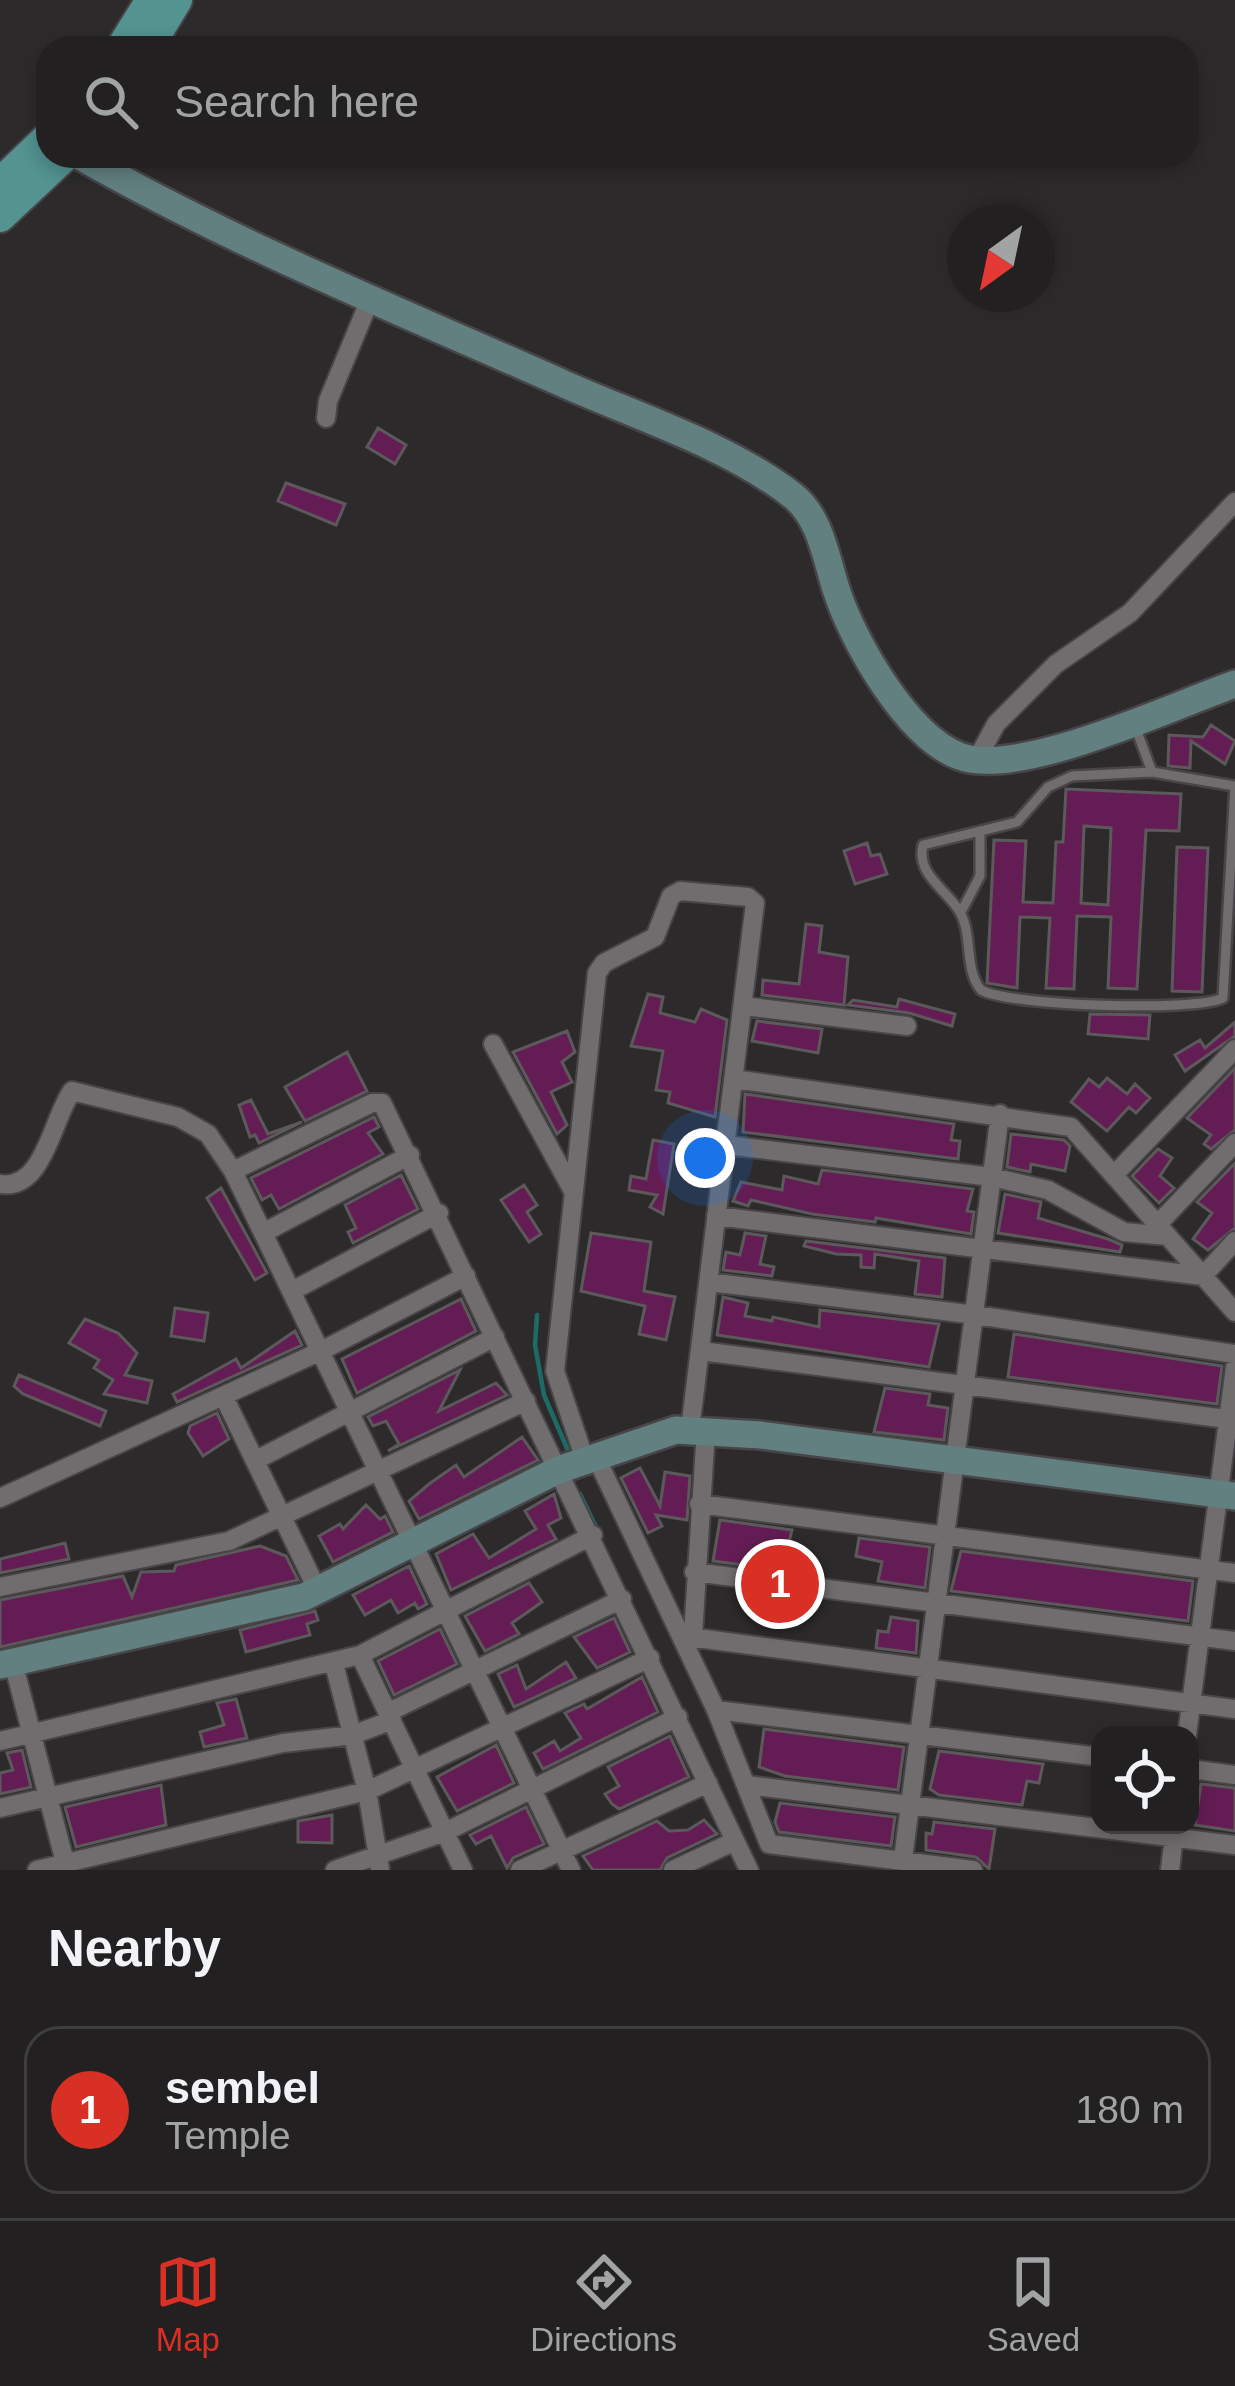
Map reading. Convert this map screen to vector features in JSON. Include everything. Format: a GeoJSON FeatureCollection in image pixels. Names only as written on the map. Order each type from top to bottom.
{"type":"FeatureCollection","features":[{"type":"Feature","properties":{"kind":"main road"},"geometry":{"type":"LineString","coordinates":[[128,36],[151,0]]}},
{"type":"Feature","properties":{"kind":"main road"},"geometry":{"type":"LineString","coordinates":[[155,36],[177,0]]}},
{"type":"Feature","properties":{"kind":"main road"},"geometry":{"type":"LineString","coordinates":[[0,183],[36,148]]}},
{"type":"Feature","properties":{"kind":"main road"},"geometry":{"type":"LineString","coordinates":[[0,217],[52,168]]}},
{"type":"Feature","properties":{"kind":"street"},"geometry":{"type":"LineString","coordinates":[[105,168],[371,297],[689,439],[793,495],[812,519],[844,609],[868,658],[940,747],[976,761],[1042,753],[1235,684]]}},
{"type":"Feature","properties":{"kind":"street"},"geometry":{"type":"LineString","coordinates":[[326,418],[328,401],[371,297]]}},
{"type":"Feature","properties":{"kind":"street"},"geometry":{"type":"LineString","coordinates":[[976,761],[996,724],[1056,664],[1130,613],[1235,502]]}},
{"type":"Feature","properties":{"kind":"street"},"geometry":{"type":"LineString","coordinates":[[688,1636],[699,1504],[700,1351],[744,1006],[753,898],[674,892],[655,937],[604,963],[597,973],[555,1370],[580,1461],[593,1535],[749,1870]]}},
{"type":"Feature","properties":{"kind":"street"},"geometry":{"type":"LineString","coordinates":[[744,1006],[908,1026]]}},
{"type":"Feature","properties":{"kind":"street"},"geometry":{"type":"LineString","coordinates":[[493,1044],[573,1191]]}},
{"type":"Feature","properties":{"kind":"street"},"geometry":{"type":"LineString","coordinates":[[1115,1174],[1235,1049]]}},
{"type":"Feature","properties":{"kind":"street"},"geometry":{"type":"LineString","coordinates":[[734,1078],[1071,1126],[1235,1312]]}},
{"type":"Feature","properties":{"kind":"street"},"geometry":{"type":"LineString","coordinates":[[0,1184],[11,1186],[32,1176],[68,1096],[80,1089],[178,1117],[208,1134],[233,1171],[571,1870]]}},
{"type":"Feature","properties":{"kind":"street"},"geometry":{"type":"LineString","coordinates":[[233,1171],[378,1100],[439,1213],[526,1401],[580,1461],[688,1636],[770,1844],[973,1870]]}},
{"type":"Feature","properties":{"kind":"street"},"geometry":{"type":"LineString","coordinates":[[903,1858],[1000,1114]]}},
{"type":"Feature","properties":{"kind":"street"},"geometry":{"type":"LineString","coordinates":[[726,1145],[992,1177],[1048,1190],[1124,1232],[1163,1230],[1235,1143]]}},
{"type":"Feature","properties":{"kind":"street"},"geometry":{"type":"LineString","coordinates":[[263,1233],[410,1155]]}},
{"type":"Feature","properties":{"kind":"street"},"geometry":{"type":"LineString","coordinates":[[292,1291],[439,1213]]}},
{"type":"Feature","properties":{"kind":"street"},"geometry":{"type":"LineString","coordinates":[[716,1216],[1203,1276]]}},
{"type":"Feature","properties":{"kind":"street"},"geometry":{"type":"LineString","coordinates":[[1203,1276],[1235,1241]]}},
{"type":"Feature","properties":{"kind":"street"},"geometry":{"type":"LineString","coordinates":[[0,1498],[321,1352],[466,1276]]}},
{"type":"Feature","properties":{"kind":"street"},"geometry":{"type":"LineString","coordinates":[[709,1282],[1235,1354]]}},
{"type":"Feature","properties":{"kind":"street"},"geometry":{"type":"LineString","coordinates":[[256,1460],[495,1337]]}},
{"type":"Feature","properties":{"kind":"street"},"geometry":{"type":"LineString","coordinates":[[700,1351],[1231,1420]]}},
{"type":"Feature","properties":{"kind":"street"},"geometry":{"type":"LineString","coordinates":[[1188,1726],[1209,1569],[1226,1494],[1235,1367]]}},
{"type":"Feature","properties":{"kind":"street"},"geometry":{"type":"LineString","coordinates":[[224,1397],[318,1591]]}},
{"type":"Feature","properties":{"kind":"street"},"geometry":{"type":"LineString","coordinates":[[0,1588],[222,1544],[526,1401]]}},
{"type":"Feature","properties":{"kind":"street"},"geometry":{"type":"LineString","coordinates":[[66,1867],[34,1733],[7,1664],[318,1591],[580,1461],[661,1433],[698,1430],[1226,1494]]}},
{"type":"Feature","properties":{"kind":"street"},"geometry":{"type":"LineString","coordinates":[[699,1504],[1235,1573]]}},
{"type":"Feature","properties":{"kind":"street"},"geometry":{"type":"LineString","coordinates":[[0,1742],[360,1655],[593,1535]]}},
{"type":"Feature","properties":{"kind":"street"},"geometry":{"type":"LineString","coordinates":[[694,1572],[1235,1641]]}},
{"type":"Feature","properties":{"kind":"street"},"geometry":{"type":"LineString","coordinates":[[0,1808],[283,1744],[353,1735],[622,1599]]}},
{"type":"Feature","properties":{"kind":"street"},"geometry":{"type":"LineString","coordinates":[[688,1636],[1235,1709]]}},
{"type":"Feature","properties":{"kind":"street"},"geometry":{"type":"LineString","coordinates":[[360,1655],[463,1870]]}},
{"type":"Feature","properties":{"kind":"street"},"geometry":{"type":"LineString","coordinates":[[37,1870],[66,1867],[367,1791],[650,1658]]}},
{"type":"Feature","properties":{"kind":"street"},"geometry":{"type":"LineString","coordinates":[[334,1664],[367,1791],[379,1865]]}},
{"type":"Feature","properties":{"kind":"street"},"geometry":{"type":"LineString","coordinates":[[716,1710],[1091,1756]]}},
{"type":"Feature","properties":{"kind":"street"},"geometry":{"type":"LineString","coordinates":[[335,1870],[379,1865],[678,1718]]}},
{"type":"Feature","properties":{"kind":"street"},"geometry":{"type":"LineString","coordinates":[[1199,1769],[1235,1775]]}},
{"type":"Feature","properties":{"kind":"street"},"geometry":{"type":"LineString","coordinates":[[520,1870],[708,1783]]}},
{"type":"Feature","properties":{"kind":"street"},"geometry":{"type":"LineString","coordinates":[[748,1785],[1091,1821]]}},
{"type":"Feature","properties":{"kind":"street"},"geometry":{"type":"LineString","coordinates":[[1170,1870],[1174,1834]]}},
{"type":"Feature","properties":{"kind":"street"},"geometry":{"type":"LineString","coordinates":[[1191,1834],[1235,1845]]}},
{"type":"Feature","properties":{"kind":"street"},"geometry":{"type":"LineString","coordinates":[[673,1870],[735,1841]]}},
{"type":"Feature","properties":{"kind":"lane"},"geometry":{"type":"LineString","coordinates":[[1133,720],[1153,772]]}},
{"type":"Feature","properties":{"kind":"lane"},"geometry":{"type":"LineString","coordinates":[[1153,772],[1235,786],[1223,998],[1195,1004],[1081,1004],[988,994],[972,975],[961,912],[936,886],[920,853],[928,840],[1016,822],[1048,787],[1072,776],[1153,772]]}},
{"type":"Feature","properties":{"kind":"lane"},"geometry":{"type":"LineString","coordinates":[[961,912],[980,876],[980,831]]}},
{"type":"Feature","properties":{"kind":"building"},"geometry":{"type":"Polygon","coordinates":[[[378,428],[406,445],[395,464],[367,447],[378,428]]]}},
{"type":"Feature","properties":{"kind":"building"},"geometry":{"type":"Polygon","coordinates":[[[286,483],[345,504],[336,525],[278,501],[286,483]]]}},
{"type":"Feature","properties":{"kind":"building"},"geometry":{"type":"Polygon","coordinates":[[[1211,725],[1235,741],[1225,764],[1191,741],[1190,768],[1168,766],[1169,735],[1203,737],[1211,725]]]}},
{"type":"Feature","properties":{"kind":"building"},"geometry":{"type":"Polygon","coordinates":[[[1066,789],[1181,794],[1179,831],[1146,830],[1137,989],[1108,988],[1111,917],[1077,916],[1074,989],[1046,988],[1050,918],[1020,917],[1017,988],[987,983],[994,840],[1026,841],[1023,902],[1053,903],[1056,842],[1063,842],[1066,789]],[[1084,826],[1081,903],[1108,905],[1111,828],[1084,826]]]}},
{"type":"Feature","properties":{"kind":"building"},"geometry":{"type":"Polygon","coordinates":[[[867,843],[871,856],[880,854],[887,874],[855,884],[844,851],[867,843]]]}},
{"type":"Feature","properties":{"kind":"building"},"geometry":{"type":"Polygon","coordinates":[[[1177,847],[1208,848],[1202,992],[1172,991],[1177,847]]]}},
{"type":"Feature","properties":{"kind":"building"},"geometry":{"type":"Polygon","coordinates":[[[806,924],[822,926],[819,952],[848,957],[844,1005],[762,995],[763,980],[799,984],[806,924]]]}},
{"type":"Feature","properties":{"kind":"building"},"geometry":{"type":"Polygon","coordinates":[[[648,994],[663,997],[660,1013],[695,1022],[701,1009],[727,1020],[715,1117],[668,1103],[670,1092],[656,1090],[663,1051],[631,1046],[648,994]]]}},
{"type":"Feature","properties":{"kind":"building"},"geometry":{"type":"Polygon","coordinates":[[[899,999],[955,1014],[952,1026],[909,1013],[848,1005],[853,1000],[897,1007],[899,999]]]}},
{"type":"Feature","properties":{"kind":"building"},"geometry":{"type":"Polygon","coordinates":[[[1090,1014],[1150,1015],[1148,1039],[1088,1034],[1090,1014]]]}},
{"type":"Feature","properties":{"kind":"building"},"geometry":{"type":"Polygon","coordinates":[[[757,1021],[822,1029],[818,1053],[752,1041],[757,1021]]]}},
{"type":"Feature","properties":{"kind":"building"},"geometry":{"type":"Polygon","coordinates":[[[1235,1022],[1235,1036],[1185,1071],[1175,1055],[1200,1040],[1205,1048],[1235,1022]]]}},
{"type":"Feature","properties":{"kind":"building"},"geometry":{"type":"Polygon","coordinates":[[[567,1031],[575,1052],[562,1062],[572,1082],[551,1092],[567,1125],[557,1134],[513,1052],[567,1031]]]}},
{"type":"Feature","properties":{"kind":"building"},"geometry":{"type":"Polygon","coordinates":[[[347,1052],[367,1091],[305,1121],[285,1087],[347,1052]]]}},
{"type":"Feature","properties":{"kind":"building"},"geometry":{"type":"Polygon","coordinates":[[[1235,1068],[1235,1130],[1211,1149],[1204,1144],[1211,1135],[1187,1118],[1235,1068]]]}},
{"type":"Feature","properties":{"kind":"building"},"geometry":{"type":"Polygon","coordinates":[[[1107,1078],[1127,1094],[1135,1084],[1150,1098],[1136,1113],[1129,1107],[1107,1131],[1071,1102],[1089,1079],[1099,1087],[1107,1078]]]}},
{"type":"Feature","properties":{"kind":"building"},"geometry":{"type":"Polygon","coordinates":[[[745,1094],[954,1124],[951,1140],[960,1141],[958,1159],[743,1132],[745,1094]]]}},
{"type":"Feature","properties":{"kind":"building"},"geometry":{"type":"Polygon","coordinates":[[[251,1100],[268,1134],[302,1122],[259,1143],[255,1135],[250,1137],[239,1105],[251,1100]]]}},
{"type":"Feature","properties":{"kind":"building"},"geometry":{"type":"Polygon","coordinates":[[[374,1117],[379,1127],[368,1133],[383,1154],[279,1209],[271,1195],[262,1200],[251,1178],[374,1117]]]}},
{"type":"Feature","properties":{"kind":"building"},"geometry":{"type":"Polygon","coordinates":[[[1011,1134],[1064,1140],[1070,1146],[1065,1171],[1031,1164],[1030,1172],[1007,1167],[1011,1134]]]}},
{"type":"Feature","properties":{"kind":"building"},"geometry":{"type":"Polygon","coordinates":[[[653,1140],[674,1144],[663,1214],[650,1207],[657,1195],[629,1190],[631,1176],[646,1179],[653,1140]]]}},
{"type":"Feature","properties":{"kind":"building"},"geometry":{"type":"Polygon","coordinates":[[[1158,1149],[1172,1158],[1160,1176],[1174,1188],[1159,1203],[1132,1176],[1158,1149]]]}},
{"type":"Feature","properties":{"kind":"building"},"geometry":{"type":"Polygon","coordinates":[[[1235,1163],[1235,1228],[1208,1250],[1193,1239],[1212,1213],[1197,1202],[1235,1163]]]}},
{"type":"Feature","properties":{"kind":"building"},"geometry":{"type":"Polygon","coordinates":[[[822,1170],[973,1189],[967,1211],[974,1212],[971,1234],[733,1201],[741,1182],[782,1190],[784,1176],[818,1184],[822,1170]]]}},
{"type":"Feature","properties":{"kind":"building"},"geometry":{"type":"Polygon","coordinates":[[[401,1175],[418,1209],[353,1243],[348,1232],[356,1228],[345,1205],[401,1175]]]}},
{"type":"Feature","properties":{"kind":"building"},"geometry":{"type":"Polygon","coordinates":[[[524,1185],[537,1205],[527,1212],[541,1234],[529,1242],[501,1200],[524,1185]]]}},
{"type":"Feature","properties":{"kind":"building"},"geometry":{"type":"Polygon","coordinates":[[[221,1188],[267,1273],[255,1280],[207,1198],[221,1188]]]}},
{"type":"Feature","properties":{"kind":"building"},"geometry":{"type":"Polygon","coordinates":[[[1005,1194],[1041,1202],[1038,1218],[1108,1239],[1122,1245],[1120,1252],[998,1233],[1005,1194]]]}},
{"type":"Feature","properties":{"kind":"building"},"geometry":{"type":"Polygon","coordinates":[[[591,1233],[651,1242],[644,1291],[675,1297],[666,1340],[639,1334],[645,1306],[581,1291],[591,1233]]]}},
{"type":"Feature","properties":{"kind":"building"},"geometry":{"type":"Polygon","coordinates":[[[745,1233],[766,1236],[760,1264],[774,1267],[772,1276],[723,1270],[726,1252],[740,1255],[745,1233]]]}},
{"type":"Feature","properties":{"kind":"building"},"geometry":{"type":"Polygon","coordinates":[[[806,1241],[945,1258],[942,1297],[915,1294],[919,1261],[875,1254],[874,1268],[861,1267],[861,1255],[804,1246],[806,1241]]]}},
{"type":"Feature","properties":{"kind":"building"},"geometry":{"type":"Polygon","coordinates":[[[723,1297],[748,1303],[745,1316],[819,1327],[820,1310],[939,1324],[929,1367],[717,1335],[723,1297]]]}},
{"type":"Feature","properties":{"kind":"building"},"geometry":{"type":"Polygon","coordinates":[[[461,1299],[476,1331],[357,1393],[342,1359],[461,1299]]]}},
{"type":"Feature","properties":{"kind":"building"},"geometry":{"type":"Polygon","coordinates":[[[175,1308],[208,1313],[204,1341],[171,1336],[175,1308]]]}},
{"type":"Feature","properties":{"kind":"building"},"geometry":{"type":"Polygon","coordinates":[[[85,1319],[118,1333],[137,1353],[125,1375],[152,1381],[147,1403],[104,1394],[113,1380],[94,1368],[99,1360],[69,1343],[85,1319]]]}},
{"type":"Feature","properties":{"kind":"building"},"geometry":{"type":"Polygon","coordinates":[[[295,1331],[302,1345],[177,1402],[173,1394],[236,1359],[241,1368],[295,1331]]]}},
{"type":"Feature","properties":{"kind":"building"},"geometry":{"type":"Polygon","coordinates":[[[1014,1334],[1222,1366],[1217,1404],[1008,1377],[1014,1334]]]}},
{"type":"Feature","properties":{"kind":"building"},"geometry":{"type":"Polygon","coordinates":[[[460,1370],[439,1411],[496,1383],[507,1395],[388,1451],[399,1444],[386,1421],[373,1426],[368,1417],[460,1370]]]}},
{"type":"Feature","properties":{"kind":"building"},"geometry":{"type":"Polygon","coordinates":[[[19,1375],[106,1411],[100,1426],[23,1394],[14,1386],[19,1375]]]}},
{"type":"Feature","properties":{"kind":"building"},"geometry":{"type":"Polygon","coordinates":[[[885,1388],[930,1394],[928,1405],[948,1408],[944,1440],[874,1432],[885,1388]]]}},
{"type":"Feature","properties":{"kind":"building"},"geometry":{"type":"Polygon","coordinates":[[[217,1413],[229,1439],[203,1456],[188,1433],[190,1426],[217,1413]]]}},
{"type":"Feature","properties":{"kind":"building"},"geometry":{"type":"Polygon","coordinates":[[[522,1437],[538,1460],[419,1519],[409,1501],[429,1484],[456,1465],[464,1477],[522,1437]]]}},
{"type":"Feature","properties":{"kind":"building"},"geometry":{"type":"Polygon","coordinates":[[[640,1468],[660,1506],[665,1472],[690,1476],[687,1520],[656,1515],[662,1526],[648,1533],[621,1478],[640,1468]]]}},
{"type":"Feature","properties":{"kind":"building"},"geometry":{"type":"Polygon","coordinates":[[[554,1494],[561,1518],[548,1525],[556,1539],[451,1590],[436,1554],[473,1534],[489,1558],[536,1529],[525,1511],[554,1494]]]}},
{"type":"Feature","properties":{"kind":"building"},"geometry":{"type":"Polygon","coordinates":[[[366,1505],[380,1519],[385,1516],[393,1532],[333,1562],[319,1536],[340,1524],[343,1529],[366,1505]]]}},
{"type":"Feature","properties":{"kind":"building"},"geometry":{"type":"Polygon","coordinates":[[[720,1520],[792,1530],[782,1570],[713,1561],[720,1520]]]}},
{"type":"Feature","properties":{"kind":"building"},"geometry":{"type":"Polygon","coordinates":[[[859,1538],[930,1547],[925,1588],[878,1581],[882,1562],[856,1556],[859,1538]]]}},
{"type":"Feature","properties":{"kind":"building"},"geometry":{"type":"Polygon","coordinates":[[[65,1543],[69,1559],[0,1573],[0,1559],[65,1543]]]}},
{"type":"Feature","properties":{"kind":"building"},"geometry":{"type":"Polygon","coordinates":[[[260,1546],[286,1556],[298,1580],[0,1647],[0,1600],[123,1576],[132,1597],[141,1572],[174,1571],[176,1565],[260,1546]]]}},
{"type":"Feature","properties":{"kind":"building"},"geometry":{"type":"Polygon","coordinates":[[[961,1551],[1193,1581],[1188,1621],[951,1591],[961,1551]]]}},
{"type":"Feature","properties":{"kind":"building"},"geometry":{"type":"Polygon","coordinates":[[[409,1566],[427,1604],[418,1609],[415,1603],[398,1613],[391,1600],[365,1615],[353,1595],[409,1566]]]}},
{"type":"Feature","properties":{"kind":"building"},"geometry":{"type":"Polygon","coordinates":[[[529,1583],[542,1602],[512,1623],[519,1634],[485,1651],[465,1616],[529,1583]]]}},
{"type":"Feature","properties":{"kind":"building"},"geometry":{"type":"Polygon","coordinates":[[[315,1611],[318,1620],[307,1624],[310,1635],[246,1652],[240,1630],[315,1611]]]}},
{"type":"Feature","properties":{"kind":"building"},"geometry":{"type":"Polygon","coordinates":[[[891,1617],[918,1621],[916,1653],[876,1648],[878,1631],[888,1632],[891,1617]]]}},
{"type":"Feature","properties":{"kind":"building"},"geometry":{"type":"Polygon","coordinates":[[[614,1618],[630,1652],[597,1668],[574,1637],[614,1618]]]}},
{"type":"Feature","properties":{"kind":"building"},"geometry":{"type":"Polygon","coordinates":[[[440,1629],[457,1664],[394,1695],[378,1661],[440,1629]]]}},
{"type":"Feature","properties":{"kind":"building"},"geometry":{"type":"Polygon","coordinates":[[[566,1662],[576,1678],[514,1707],[498,1674],[517,1665],[526,1689],[566,1662]]]}},
{"type":"Feature","properties":{"kind":"building"},"geometry":{"type":"Polygon","coordinates":[[[642,1677],[658,1712],[543,1769],[534,1753],[554,1741],[560,1751],[581,1738],[565,1713],[584,1704],[587,1709],[642,1677]]]}},
{"type":"Feature","properties":{"kind":"building"},"geometry":{"type":"Polygon","coordinates":[[[236,1699],[247,1738],[204,1747],[200,1732],[224,1725],[217,1703],[236,1699]]]}},
{"type":"Feature","properties":{"kind":"building"},"geometry":{"type":"Polygon","coordinates":[[[764,1729],[904,1747],[898,1790],[785,1776],[759,1767],[764,1729]]]}},
{"type":"Feature","properties":{"kind":"building"},"geometry":{"type":"Polygon","coordinates":[[[670,1736],[689,1777],[619,1809],[612,1804],[605,1794],[619,1786],[608,1767],[670,1736]]]}},
{"type":"Feature","properties":{"kind":"building"},"geometry":{"type":"Polygon","coordinates":[[[496,1745],[514,1783],[457,1811],[437,1777],[496,1745]]]}},
{"type":"Feature","properties":{"kind":"building"},"geometry":{"type":"Polygon","coordinates":[[[22,1750],[31,1787],[0,1794],[0,1773],[13,1770],[7,1753],[22,1750]]]}},
{"type":"Feature","properties":{"kind":"building"},"geometry":{"type":"Polygon","coordinates":[[[939,1751],[1043,1764],[1039,1783],[1027,1781],[1022,1805],[939,1795],[930,1789],[939,1751]]]}},
{"type":"Feature","properties":{"kind":"building"},"geometry":{"type":"Polygon","coordinates":[[[1201,1784],[1235,1788],[1235,1831],[1199,1826],[1201,1784]]]}},
{"type":"Feature","properties":{"kind":"building"},"geometry":{"type":"Polygon","coordinates":[[[161,1785],[166,1825],[76,1847],[65,1807],[161,1785]]]}},
{"type":"Feature","properties":{"kind":"building"},"geometry":{"type":"Polygon","coordinates":[[[780,1803],[895,1817],[891,1846],[779,1832],[775,1822],[780,1803]]]}},
{"type":"Feature","properties":{"kind":"building"},"geometry":{"type":"Polygon","coordinates":[[[526,1807],[544,1844],[513,1858],[507,1868],[491,1836],[476,1844],[470,1835],[526,1807]]]}},
{"type":"Feature","properties":{"kind":"building"},"geometry":{"type":"Polygon","coordinates":[[[332,1815],[332,1843],[298,1842],[298,1821],[332,1815]]]}},
{"type":"Feature","properties":{"kind":"building"},"geometry":{"type":"Polygon","coordinates":[[[704,1820],[717,1834],[667,1858],[660,1870],[593,1870],[583,1856],[657,1821],[669,1831],[688,1830],[704,1820]]]}},
{"type":"Feature","properties":{"kind":"building"},"geometry":{"type":"Polygon","coordinates":[[[934,1822],[995,1829],[989,1869],[976,1857],[926,1850],[926,1833],[932,1834],[934,1822]]]}},
{"type":"Feature","properties":{"kind":"waterway"},"geometry":{"type":"LineString","coordinates":[[537,1315],[535,1345],[544,1395],[569,1453]]}},
{"type":"Feature","properties":{"kind":"waterway"},"geometry":{"type":"LineString","coordinates":[[580,1494],[596,1527]]}},
{"type":"Feature","properties":{"kind":"place","name":"sembel"},"geometry":{"type":"Point","coordinates":[780,1584]}}]}
